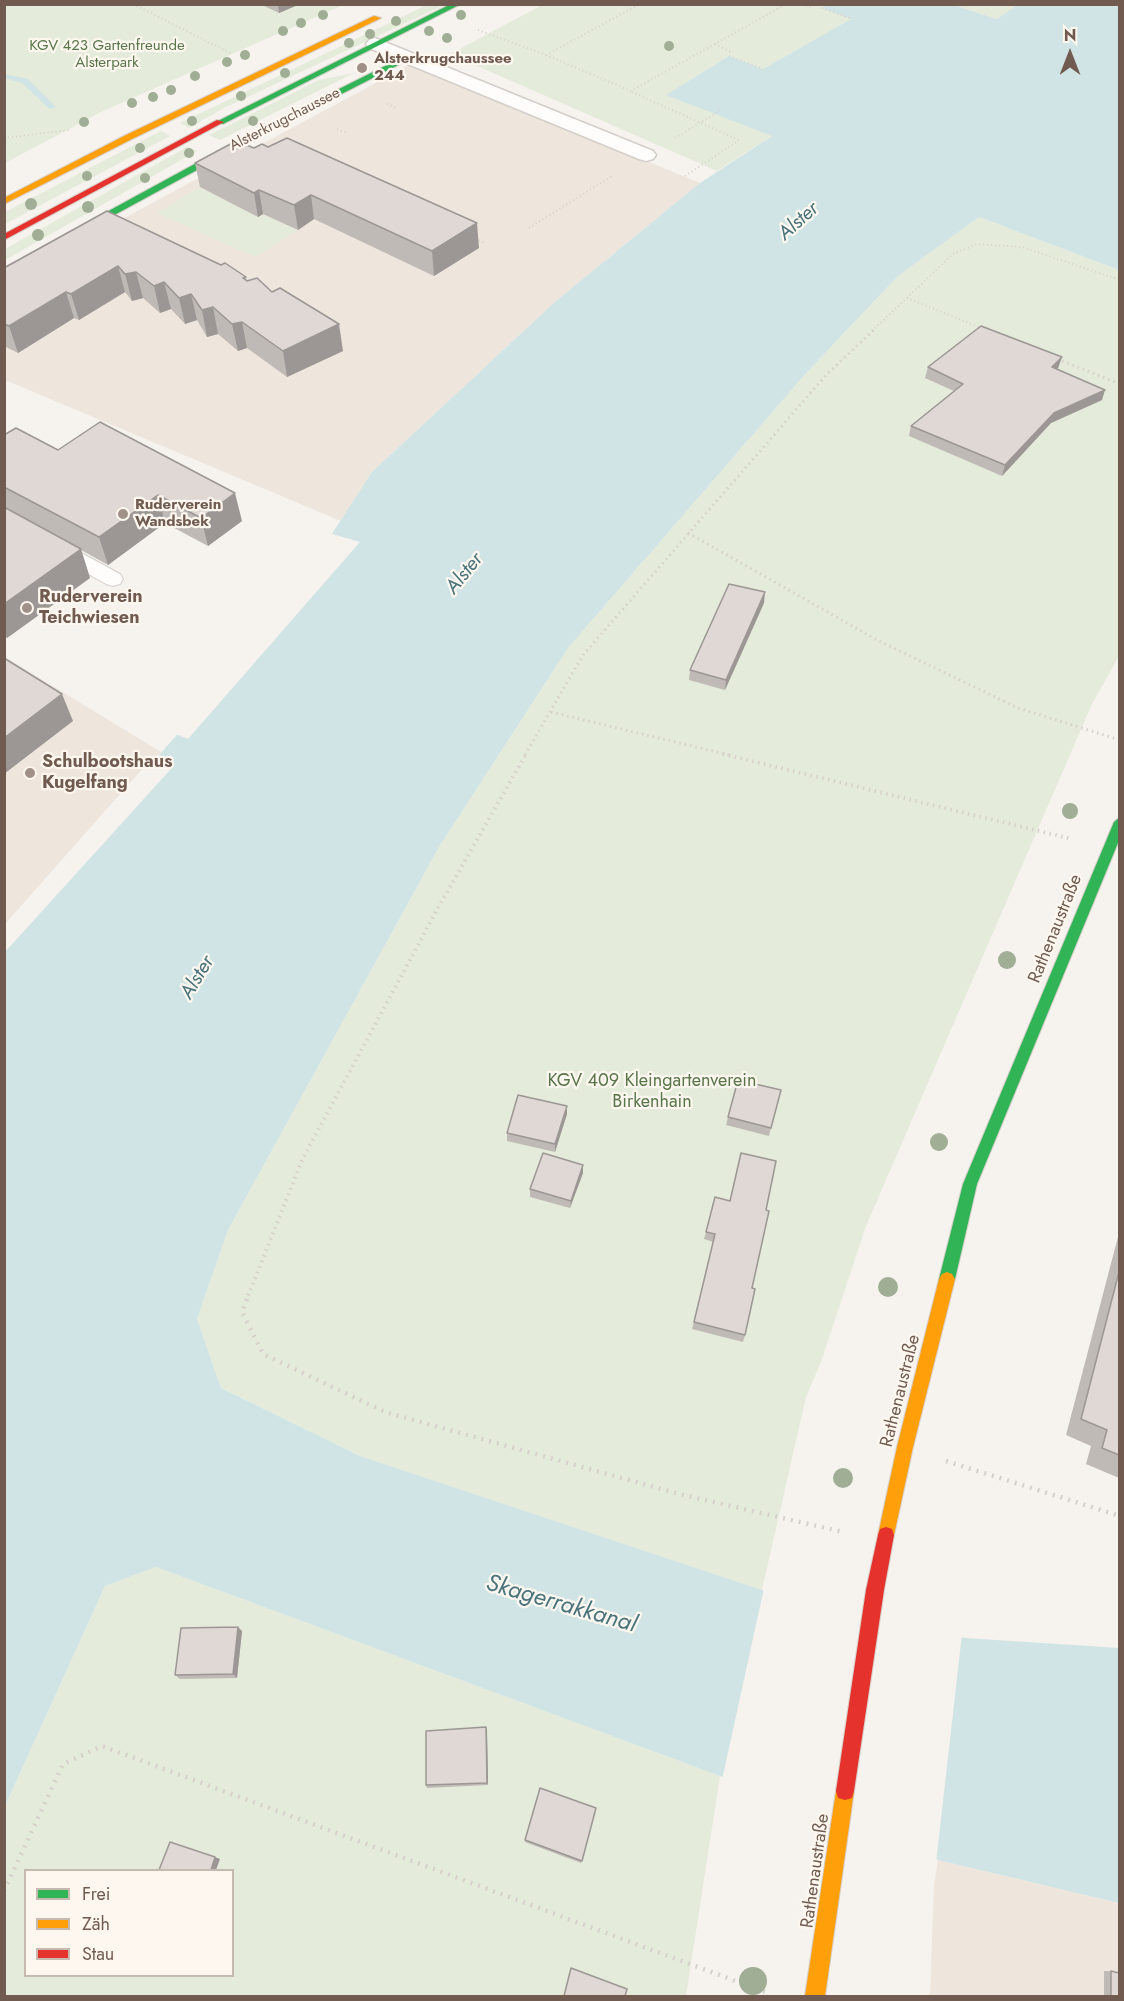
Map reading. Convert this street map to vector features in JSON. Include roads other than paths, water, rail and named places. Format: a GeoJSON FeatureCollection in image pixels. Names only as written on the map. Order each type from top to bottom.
{"type":"FeatureCollection","features":[{"type":"Feature","properties":{"kind":"street","name":"Alsterkrugchaussee"},"geometry":{"type":"LineString","coordinates":[[4,238],[190,137],[458,4]]}},
{"type":"Feature","properties":{"kind":"street"},"geometry":{"type":"LineString","coordinates":[[4,202],[129,137],[385,15]]}},
{"type":"Feature","properties":{"kind":"street"},"geometry":{"type":"LineString","coordinates":[[375,44],[646,155]]}},
{"type":"Feature","properties":{"kind":"street","name":"Alsterkrugchaussee"},"geometry":{"type":"LineString","coordinates":[[4,272],[262,131],[408,58]]}},
{"type":"Feature","properties":{"kind":"street","name":"Rathenaustraße"},"geometry":{"type":"LineString","coordinates":[[815,1996],[875,1590],[905,1447],[970,1184],[1119,822]]}},
{"type":"Feature","properties":{"kind":"lane"},"geometry":{"type":"LineString","coordinates":[[4,517],[113,579]]}},
{"type":"Feature","properties":{"kind":"water"},"geometry":{"type":"Polygon","coordinates":[[[827,5],[954,5],[997,19],[1017,5],[1119,5],[1119,270],[979,217],[898,276],[808,371],[568,648],[439,847],[228,1230],[197,1319],[221,1388],[360,1456],[762,1590],[965,1638],[1119,1648],[1119,1903],[938,1860],[720,1776],[156,1567],[105,1586],[5,1806],[5,930],[271,628],[372,472],[556,301],[700,183],[772,136],[666,95],[729,56],[763,69],[851,19],[822,8],[827,5]]]}},
{"type":"Feature","properties":{"kind":"waterway"},"geometry":{"type":"LineString","coordinates":[[4,76],[25,81],[52,107]]}},
{"type":"Feature","properties":{"kind":"place","name":"Alsterkrugchaussee 244"},"geometry":{"type":"Point","coordinates":[362,68]}},
{"type":"Feature","properties":{"kind":"place","name":"Ruderverein Wandsbek"},"geometry":{"type":"Point","coordinates":[123,514]}},
{"type":"Feature","properties":{"kind":"place","name":"Ruderverein Teichwiesen"},"geometry":{"type":"Point","coordinates":[27,608]}},
{"type":"Feature","properties":{"kind":"place","name":"Schulbootshaus Kugelfang"},"geometry":{"type":"Point","coordinates":[30,773]}},
{"type":"Feature","properties":{"kind":"park label","name":"KGV 423 Gartenfreunde Alsterpark"},"geometry":{"type":"Point","coordinates":[107,54]}},
{"type":"Feature","properties":{"kind":"park label","name":"KGV 409 Kleingartenverein Birkenhain"},"geometry":{"type":"Point","coordinates":[652,1092]}},
{"type":"Feature","properties":{"kind":"water label","name":"Alster"},"geometry":{"type":"Point","coordinates":[799,222]}},
{"type":"Feature","properties":{"kind":"water label","name":"Alster"},"geometry":{"type":"Point","coordinates":[465,574]}},
{"type":"Feature","properties":{"kind":"water label","name":"Alster"},"geometry":{"type":"Point","coordinates":[198,978]}},
{"type":"Feature","properties":{"kind":"water label","name":"Skagerrakkanal"},"geometry":{"type":"Point","coordinates":[561,1605]}}]}
